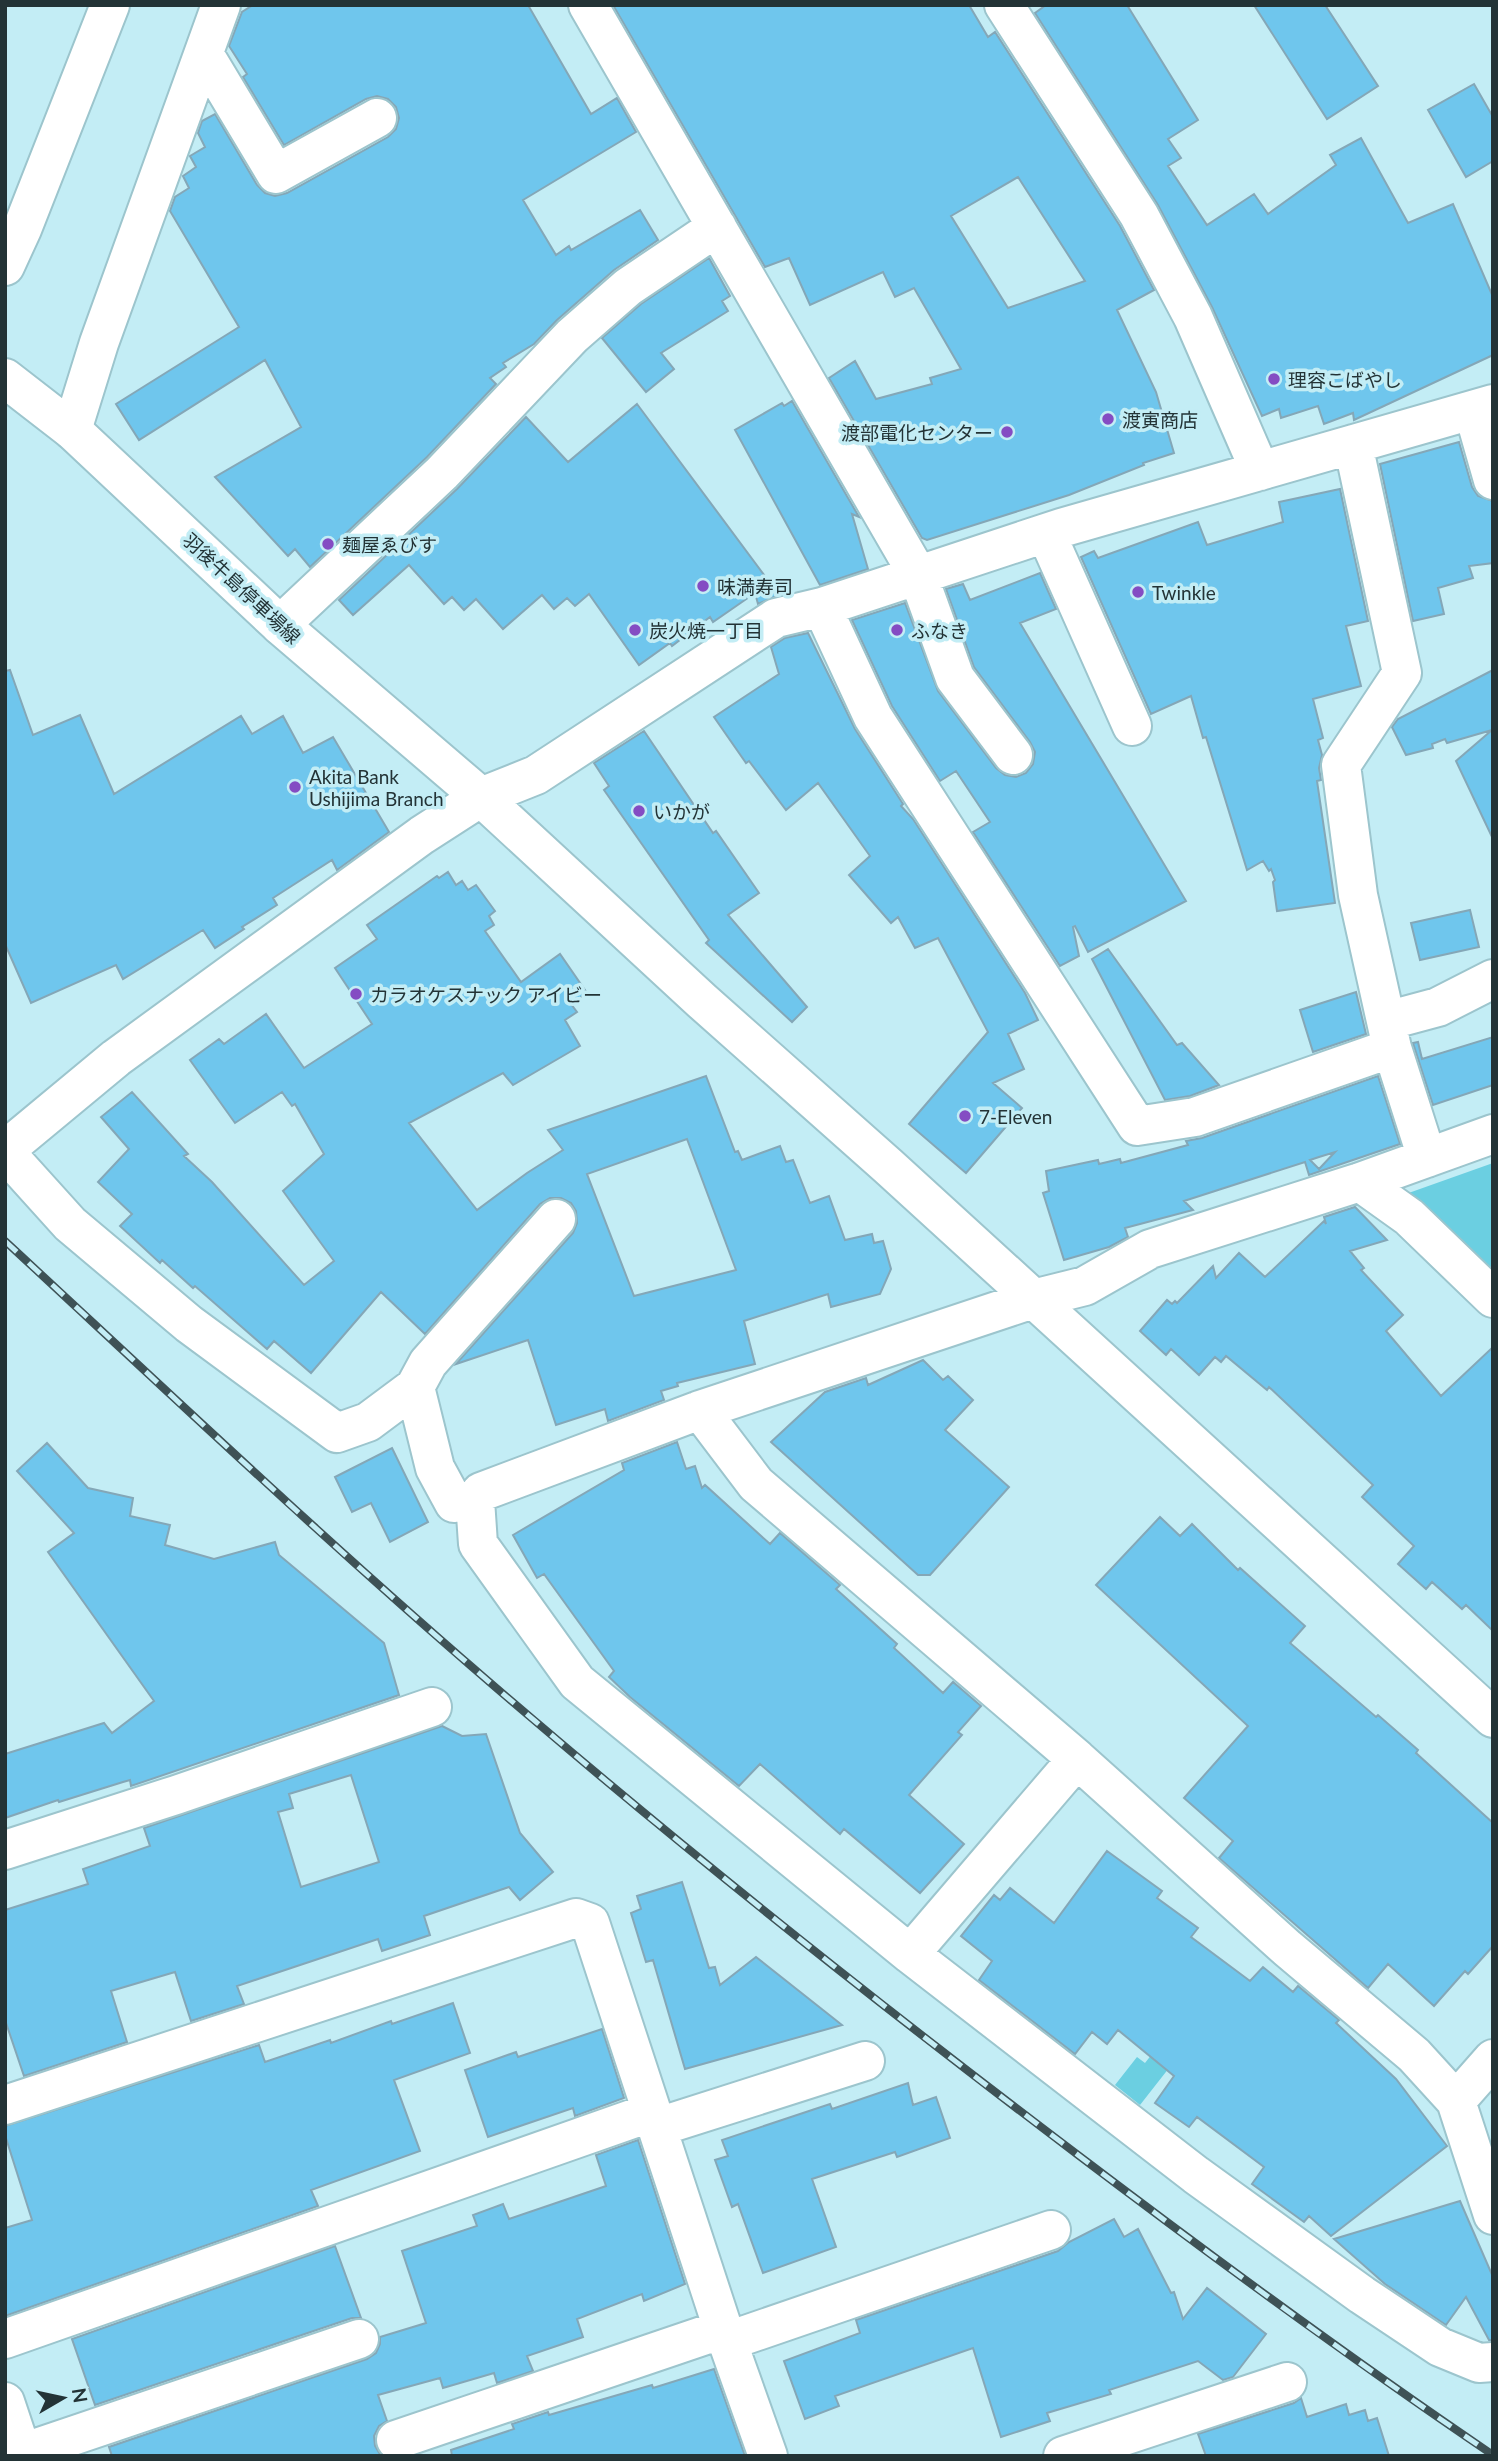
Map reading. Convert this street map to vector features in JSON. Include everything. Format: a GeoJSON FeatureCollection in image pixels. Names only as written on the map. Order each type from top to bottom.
{"type":"FeatureCollection","features":[{"type":"Feature","properties":{"kind":"main road"},"geometry":{"type":"LineString","coordinates":[[5,266],[110,5]]}},
{"type":"Feature","properties":{"kind":"main road"},"geometry":{"type":"LineString","coordinates":[[72,430],[99,343],[221,5]]}},
{"type":"Feature","properties":{"kind":"main road"},"geometry":{"type":"LineString","coordinates":[[588,5],[918,575],[955,678],[1013,755]]}},
{"type":"Feature","properties":{"kind":"main road"},"geometry":{"type":"LineString","coordinates":[[1003,5],[1139,215],[1192,317],[1259,471]]}},
{"type":"Feature","properties":{"kind":"main road"},"geometry":{"type":"LineString","coordinates":[[204,54],[276,174],[377,118]]}},
{"type":"Feature","properties":{"kind":"main road"},"geometry":{"type":"LineString","coordinates":[[280,625],[442,473],[572,336],[628,287],[717,227]]}},
{"type":"Feature","properties":{"kind":"main road","name":"羽後牛島停車場線"},"geometry":{"type":"LineString","coordinates":[[5,378],[72,430],[280,625],[481,797],[702,1001],[888,1166],[1493,1718]]}},
{"type":"Feature","properties":{"kind":"main road"},"geometry":{"type":"LineString","coordinates":[[556,1219],[428,1363],[415,1387],[368,1422],[337,1433],[189,1324],[70,1224],[5,1151],[116,1058],[411,843],[481,797],[536,775],[776,618],[822,607],[1046,533],[1483,407],[1493,480]]}},
{"type":"Feature","properties":{"kind":"main road"},"geometry":{"type":"LineString","coordinates":[[1353,444],[1402,673],[1340,765],[1358,895],[1389,1034],[1427,1158]]}},
{"type":"Feature","properties":{"kind":"main road"},"geometry":{"type":"LineString","coordinates":[[1046,533],[1132,726]]}},
{"type":"Feature","properties":{"kind":"main road"},"geometry":{"type":"LineString","coordinates":[[822,607],[873,717],[1137,1126],[1195,1117],[1389,1034],[1493,979]]}},
{"type":"Feature","properties":{"kind":"main road"},"geometry":{"type":"LineString","coordinates":[[415,1387],[435,1468],[454,1503],[475,1500],[481,1493],[700,1410],[1033,1298],[1085,1286],[1150,1249],[1360,1182],[1493,1134]]}},
{"type":"Feature","properties":{"kind":"main road"},"geometry":{"type":"LineString","coordinates":[[1360,1182],[1409,1217],[1493,1298]]}},
{"type":"Feature","properties":{"kind":"main road"},"geometry":{"type":"LineString","coordinates":[[700,1410],[756,1484],[1077,1759],[1287,1948],[1414,2055],[1456,2101],[1493,2215]]}},
{"type":"Feature","properties":{"kind":"main road"},"geometry":{"type":"LineString","coordinates":[[475,1500],[478,1544],[577,1682],[910,1955],[1196,2175],[1362,2295],[1440,2347],[1479,2363],[1493,2362]]}},
{"type":"Feature","properties":{"kind":"main road"},"geometry":{"type":"LineString","coordinates":[[5,1850],[176,1795],[432,1707]]}},
{"type":"Feature","properties":{"kind":"main road"},"geometry":{"type":"LineString","coordinates":[[910,1955],[1077,1759]]}},
{"type":"Feature","properties":{"kind":"main road"},"geometry":{"type":"LineString","coordinates":[[5,2105],[576,1918],[590,1923],[768,2456]]}},
{"type":"Feature","properties":{"kind":"main road"},"geometry":{"type":"LineString","coordinates":[[1456,2101],[1493,2059]]}},
{"type":"Feature","properties":{"kind":"main road"},"geometry":{"type":"LineString","coordinates":[[5,2339],[655,2120],[865,2061]]}},
{"type":"Feature","properties":{"kind":"main road"},"geometry":{"type":"LineString","coordinates":[[396,2440],[1051,2230]]}},
{"type":"Feature","properties":{"kind":"main road"},"geometry":{"type":"LineString","coordinates":[[5,2402],[17,2449],[359,2339]]}},
{"type":"Feature","properties":{"kind":"main road"},"geometry":{"type":"LineString","coordinates":[[1063,2456],[1287,2382]]}},
{"type":"Feature","properties":{"kind":"shaded area"},"geometry":{"type":"Polygon","coordinates":[[[1493,1163],[1493,1281],[1403,1195],[1493,1163]]]}},
{"type":"Feature","properties":{"kind":"shaded area"},"geometry":{"type":"Polygon","coordinates":[[[1181,2017],[1198,2031],[1140,2105],[1115,2085],[1137,2057],[1145,2063],[1181,2017]]]}},
{"type":"Feature","properties":{"kind":"building"},"geometry":{"type":"Polygon","coordinates":[[[253,5],[528,5],[591,114],[617,98],[636,132],[523,200],[556,255],[569,246],[571,250],[640,210],[658,240],[614,270],[534,344],[503,363],[506,367],[490,378],[496,384],[427,457],[310,567],[295,549],[288,556],[215,477],[301,427],[265,360],[139,440],[116,404],[239,327],[170,211],[175,197],[189,188],[183,176],[196,167],[190,156],[205,147],[198,133],[202,121],[215,114],[257,185],[265,193],[275,196],[287,193],[388,137],[396,129],[399,118],[396,107],[388,99],[377,96],[366,99],[284,145],[243,77],[247,74],[229,46],[242,12],[253,5]]]}},
{"type":"Feature","properties":{"kind":"building"},"geometry":{"type":"Polygon","coordinates":[[[613,5],[969,5],[988,37],[995,32],[1120,226],[1154,290],[1117,310],[1156,392],[1174,453],[1143,463],[1144,465],[1069,495],[927,540],[922,538],[829,378],[855,361],[876,399],[932,384],[930,378],[961,369],[914,288],[895,297],[883,272],[810,305],[789,258],[765,267],[613,5]],[[1018,177],[951,216],[1008,308],[1085,281],[1018,177]]]}},
{"type":"Feature","properties":{"kind":"building"},"geometry":{"type":"Polygon","coordinates":[[[1046,5],[1127,5],[1198,120],[1168,139],[1181,158],[1168,166],[1207,225],[1254,194],[1268,214],[1336,165],[1330,155],[1361,138],[1408,223],[1453,204],[1493,297],[1493,355],[1354,420],[1353,413],[1324,424],[1318,406],[1281,418],[1279,409],[1262,416],[1212,307],[1158,205],[1035,13],[1046,5]]]}},
{"type":"Feature","properties":{"kind":"building"},"geometry":{"type":"Polygon","coordinates":[[[1254,5],[1325,5],[1378,86],[1327,119],[1254,5]]]}},
{"type":"Feature","properties":{"kind":"building"},"geometry":{"type":"Polygon","coordinates":[[[1474,84],[1493,117],[1493,161],[1466,177],[1428,110],[1474,84]]]}},
{"type":"Feature","properties":{"kind":"building"},"geometry":{"type":"Polygon","coordinates":[[[709,258],[730,296],[722,301],[728,311],[661,353],[674,369],[646,392],[602,338],[641,304],[709,258]]]}},
{"type":"Feature","properties":{"kind":"building"},"geometry":{"type":"Polygon","coordinates":[[[792,401],[859,517],[852,514],[868,569],[820,585],[735,430],[782,403],[784,406],[792,401]]]}},
{"type":"Feature","properties":{"kind":"building"},"geometry":{"type":"Polygon","coordinates":[[[637,404],[779,595],[758,604],[755,593],[713,622],[710,617],[672,646],[670,643],[639,665],[589,594],[575,606],[567,598],[554,609],[542,595],[503,629],[476,599],[464,610],[452,597],[444,604],[409,565],[353,615],[339,600],[457,489],[526,417],[568,462],[637,404]]]}},
{"type":"Feature","properties":{"kind":"building"},"geometry":{"type":"Polygon","coordinates":[[[1459,442],[1472,487],[1478,496],[1493,501],[1493,563],[1469,566],[1473,578],[1438,588],[1444,614],[1413,621],[1380,464],[1459,442]]]}},
{"type":"Feature","properties":{"kind":"building"},"geometry":{"type":"Polygon","coordinates":[[[1340,489],[1368,621],[1346,626],[1361,686],[1313,699],[1323,738],[1318,740],[1322,755],[1319,768],[1321,780],[1317,781],[1335,903],[1277,911],[1273,882],[1275,880],[1271,869],[1269,871],[1263,861],[1247,870],[1191,696],[1151,714],[1081,557],[1094,551],[1098,558],[1198,522],[1207,545],[1283,522],[1279,502],[1340,489]]]}},
{"type":"Feature","properties":{"kind":"building"},"geometry":{"type":"Polygon","coordinates":[[[1040,573],[1056,609],[1020,623],[1186,901],[1088,952],[1075,926],[1073,927],[1079,956],[1060,966],[973,832],[990,822],[956,771],[940,781],[892,706],[852,620],[905,603],[938,691],[996,768],[1005,775],[1016,777],[1026,773],[1033,764],[1035,752],[974,667],[946,589],[963,584],[970,600],[1040,573]]]}},
{"type":"Feature","properties":{"kind":"building"},"geometry":{"type":"Polygon","coordinates":[[[808,633],[855,729],[903,804],[901,806],[913,819],[1025,993],[1038,1020],[1008,1034],[1024,1069],[993,1083],[1022,1108],[966,1173],[909,1124],[988,1032],[938,938],[915,948],[898,917],[891,923],[849,875],[870,856],[818,783],[786,810],[749,761],[746,763],[714,717],[779,674],[771,647],[785,638],[808,633]]]}},
{"type":"Feature","properties":{"kind":"building"},"geometry":{"type":"Polygon","coordinates":[[[10,670],[33,735],[80,715],[114,794],[241,716],[252,734],[283,716],[303,753],[333,737],[389,832],[337,870],[332,860],[273,898],[277,905],[215,948],[203,930],[123,979],[116,965],[31,1003],[5,944],[5,671],[10,670]]]}},
{"type":"Feature","properties":{"kind":"building"},"geometry":{"type":"Polygon","coordinates":[[[1493,670],[1493,839],[1456,761],[1492,730],[1447,743],[1445,739],[1432,744],[1433,748],[1406,755],[1392,727],[1398,719],[1493,670]]]}},
{"type":"Feature","properties":{"kind":"building"},"geometry":{"type":"Polygon","coordinates":[[[644,731],[713,833],[716,831],[759,893],[728,915],[807,1007],[792,1022],[706,943],[709,940],[604,790],[609,786],[594,763],[644,731]]]}},
{"type":"Feature","properties":{"kind":"building"},"geometry":{"type":"Polygon","coordinates":[[[448,872],[456,885],[462,881],[468,890],[476,885],[495,911],[489,916],[494,925],[485,931],[521,982],[560,954],[587,993],[571,1004],[577,1012],[565,1020],[580,1046],[513,1085],[503,1073],[409,1123],[477,1210],[563,1150],[548,1130],[706,1076],[735,1152],[738,1151],[742,1160],[780,1146],[786,1162],[793,1160],[810,1203],[829,1196],[845,1240],[872,1234],[874,1243],[883,1241],[891,1269],[880,1294],[831,1307],[828,1294],[744,1321],[755,1364],[677,1383],[678,1386],[661,1391],[664,1400],[608,1421],[605,1409],[556,1425],[528,1340],[456,1364],[573,1233],[577,1223],[576,1211],[571,1203],[561,1198],[550,1198],[540,1204],[425,1334],[381,1292],[311,1373],[274,1341],[267,1349],[195,1286],[193,1288],[162,1260],[160,1263],[120,1226],[132,1214],[98,1182],[129,1149],[101,1117],[132,1092],[188,1154],[184,1156],[212,1182],[304,1285],[334,1261],[283,1191],[324,1154],[295,1104],[292,1106],[282,1092],[235,1123],[190,1060],[219,1039],[224,1044],[266,1014],[304,1068],[372,1024],[335,968],[377,939],[367,925],[437,876],[439,878],[448,872]],[[687,1139],[587,1174],[634,1296],[736,1270],[687,1139]]]}},
{"type":"Feature","properties":{"kind":"building"},"geometry":{"type":"Polygon","coordinates":[[[1470,910],[1479,947],[1420,960],[1411,923],[1470,910]]]}},
{"type":"Feature","properties":{"kind":"building"},"geometry":{"type":"Polygon","coordinates":[[[1108,949],[1177,1045],[1182,1043],[1219,1085],[1190,1096],[1165,1100],[1092,959],[1108,949]]]}},
{"type":"Feature","properties":{"kind":"building"},"geometry":{"type":"Polygon","coordinates":[[[1356,992],[1366,1034],[1313,1052],[1300,1010],[1356,992]]]}},
{"type":"Feature","properties":{"kind":"building"},"geometry":{"type":"Polygon","coordinates":[[[1493,1037],[1493,1085],[1433,1105],[1413,1043],[1418,1042],[1422,1059],[1493,1037]]]}},
{"type":"Feature","properties":{"kind":"building"},"geometry":{"type":"Polygon","coordinates":[[[1378,1076],[1400,1144],[1309,1175],[1305,1162],[1184,1201],[1193,1210],[1125,1228],[1128,1237],[1109,1247],[1064,1260],[1043,1193],[1049,1191],[1046,1171],[1098,1160],[1099,1164],[1120,1159],[1121,1163],[1188,1145],[1186,1141],[1202,1138],[1378,1076]],[[1335,1152],[1310,1160],[1319,1169],[1335,1152]]]}},
{"type":"Feature","properties":{"kind":"building"},"geometry":{"type":"Polygon","coordinates":[[[1355,1207],[1387,1240],[1350,1251],[1364,1268],[1361,1270],[1403,1315],[1386,1331],[1441,1396],[1493,1347],[1493,1631],[1466,1605],[1462,1609],[1432,1582],[1426,1589],[1398,1564],[1414,1546],[1362,1497],[1373,1485],[1269,1387],[1267,1390],[1226,1356],[1221,1362],[1215,1357],[1199,1375],[1171,1349],[1166,1355],[1140,1331],[1167,1300],[1172,1304],[1175,1301],[1177,1303],[1213,1266],[1216,1278],[1239,1253],[1265,1277],[1324,1221],[1326,1224],[1324,1217],[1355,1207]]]}},
{"type":"Feature","properties":{"kind":"building"},"geometry":{"type":"Polygon","coordinates":[[[923,1360],[943,1380],[948,1376],[973,1400],[945,1430],[1009,1487],[930,1575],[918,1575],[771,1442],[825,1392],[866,1378],[868,1385],[923,1360]]]}},
{"type":"Feature","properties":{"kind":"building"},"geometry":{"type":"Polygon","coordinates":[[[677,1442],[686,1469],[695,1466],[702,1488],[705,1485],[770,1544],[780,1533],[840,1585],[836,1589],[897,1644],[894,1648],[943,1693],[953,1682],[981,1706],[958,1732],[962,1735],[909,1795],[964,1844],[920,1893],[844,1829],[840,1834],[760,1764],[739,1786],[630,1697],[609,1677],[614,1671],[544,1574],[537,1578],[513,1535],[624,1470],[622,1463],[677,1442]]]}},
{"type":"Feature","properties":{"kind":"building"},"geometry":{"type":"Polygon","coordinates":[[[47,1443],[88,1488],[133,1498],[130,1516],[170,1525],[165,1545],[214,1559],[275,1542],[279,1555],[384,1643],[399,1695],[131,1786],[130,1780],[5,1818],[5,1754],[104,1723],[112,1733],[154,1701],[48,1552],[74,1533],[17,1471],[47,1443]]]}},
{"type":"Feature","properties":{"kind":"building"},"geometry":{"type":"Polygon","coordinates":[[[392,1448],[428,1522],[390,1542],[371,1503],[352,1512],[335,1477],[392,1448]]]}},
{"type":"Feature","properties":{"kind":"building"},"geometry":{"type":"Polygon","coordinates":[[[1160,1517],[1180,1536],[1192,1524],[1238,1570],[1240,1568],[1305,1626],[1290,1643],[1418,1750],[1416,1753],[1493,1823],[1493,1946],[1468,1974],[1465,1971],[1434,2006],[1388,1964],[1368,1988],[1219,1858],[1233,1841],[1184,1798],[1248,1726],[1096,1585],[1160,1517]]]}},
{"type":"Feature","properties":{"kind":"building"},"geometry":{"type":"Polygon","coordinates":[[[442,1726],[462,1736],[486,1734],[520,1833],[553,1872],[520,1900],[509,1887],[424,1916],[430,1935],[382,1951],[378,1939],[237,1986],[244,2004],[191,2021],[175,1972],[111,1991],[127,2042],[24,2076],[5,2020],[5,1910],[88,1884],[83,1869],[150,1846],[144,1828],[442,1726]],[[351,1775],[289,1794],[293,1808],[278,1812],[301,1887],[379,1862],[351,1775]]]}},
{"type":"Feature","properties":{"kind":"building"},"geometry":{"type":"Polygon","coordinates":[[[1107,1851],[1162,1891],[1157,1898],[1198,1928],[1191,1937],[1250,1981],[1263,1967],[1293,1992],[1298,1986],[1339,2020],[1336,2023],[1396,2079],[1447,2146],[1331,2236],[1309,2216],[1304,2222],[1252,2184],[1264,2167],[1197,2117],[1189,2127],[1155,2103],[1174,2076],[1118,2030],[1107,2044],[1092,2032],[1075,2054],[979,1980],[992,1961],[961,1936],[994,1895],[1000,1900],[1010,1888],[1054,1923],[1107,1851]]]}},
{"type":"Feature","properties":{"kind":"building"},"geometry":{"type":"Polygon","coordinates":[[[682,1882],[709,1968],[715,1967],[720,1985],[756,1957],[842,2025],[685,2069],[653,1960],[646,1962],[631,1913],[641,1909],[637,1896],[682,1882]]]}},
{"type":"Feature","properties":{"kind":"building"},"geometry":{"type":"Polygon","coordinates":[[[453,2003],[470,2053],[394,2080],[420,2151],[311,2190],[318,2206],[5,2316],[5,2228],[32,2220],[5,2135],[5,2126],[259,2045],[265,2062],[453,2003]]]}},
{"type":"Feature","properties":{"kind":"building"},"geometry":{"type":"Polygon","coordinates":[[[602,2029],[624,2098],[575,2116],[573,2108],[488,2137],[465,2070],[516,2052],[518,2057],[602,2029]]]}},
{"type":"Feature","properties":{"kind":"building"},"geometry":{"type":"Polygon","coordinates":[[[908,2083],[913,2105],[936,2097],[950,2138],[897,2157],[895,2152],[812,2179],[836,2247],[763,2273],[738,2204],[732,2207],[715,2160],[728,2156],[722,2140],[830,2104],[832,2109],[908,2083]]]}},
{"type":"Feature","properties":{"kind":"building"},"geometry":{"type":"Polygon","coordinates":[[[638,2140],[685,2284],[644,2301],[642,2294],[577,2319],[583,2337],[527,2356],[533,2371],[497,2383],[494,2373],[443,2388],[440,2378],[378,2395],[387,2421],[379,2426],[374,2436],[375,2446],[381,2456],[112,2456],[109,2447],[367,2359],[376,2353],[380,2337],[426,2323],[402,2251],[477,2226],[473,2215],[503,2204],[509,2219],[606,2186],[596,2155],[638,2140]]]}},
{"type":"Feature","properties":{"kind":"building"},"geometry":{"type":"Polygon","coordinates":[[[1460,2201],[1493,2277],[1493,2340],[1489,2340],[1466,2297],[1446,2325],[1385,2284],[1334,2239],[1460,2201]]]}},
{"type":"Feature","properties":{"kind":"building"},"geometry":{"type":"Polygon","coordinates":[[[1114,2219],[1124,2237],[1138,2229],[1171,2293],[1174,2292],[1183,2319],[1207,2288],[1266,2334],[1233,2377],[1223,2380],[1198,2361],[1109,2390],[1111,2394],[1047,2413],[1050,2421],[1001,2437],[973,2348],[835,2396],[839,2406],[805,2419],[784,2361],[860,2333],[856,2320],[1058,2251],[1069,2242],[1114,2219]]]}},
{"type":"Feature","properties":{"kind":"building"},"geometry":{"type":"Polygon","coordinates":[[[335,2246],[361,2318],[352,2318],[95,2405],[72,2339],[335,2246]]]}},
{"type":"Feature","properties":{"kind":"building"},"geometry":{"type":"Polygon","coordinates":[[[714,2369],[745,2456],[452,2456],[451,2450],[514,2429],[512,2424],[548,2412],[549,2415],[714,2369]]]}},
{"type":"Feature","properties":{"kind":"building"},"geometry":{"type":"Polygon","coordinates":[[[1301,2398],[1307,2417],[1346,2404],[1349,2415],[1365,2410],[1368,2421],[1377,2418],[1389,2456],[1206,2456],[1198,2434],[1294,2403],[1301,2398]]]}},
{"type":"Feature","properties":{"kind":"railway"},"geometry":{"type":"LineString","coordinates":[[5,1241],[400,1604],[601,1777],[735,1887],[1129,2194],[1335,2345],[1493,2455]]}},
{"type":"Feature","properties":{"kind":"place","name":"理容こばやし"},"geometry":{"type":"Point","coordinates":[1274,379]}},
{"type":"Feature","properties":{"kind":"place","name":"渡寅商店"},"geometry":{"type":"Point","coordinates":[1108,419]}},
{"type":"Feature","properties":{"kind":"place","name":"渡部電化センター"},"geometry":{"type":"Point","coordinates":[1007,432]}},
{"type":"Feature","properties":{"kind":"place","name":"麺屋ゑびす"},"geometry":{"type":"Point","coordinates":[328,544]}},
{"type":"Feature","properties":{"kind":"place","name":"味満寿司"},"geometry":{"type":"Point","coordinates":[703,586]}},
{"type":"Feature","properties":{"kind":"place","name":"Twinkle"},"geometry":{"type":"Point","coordinates":[1138,592]}},
{"type":"Feature","properties":{"kind":"place","name":"炭火焼一丁目"},"geometry":{"type":"Point","coordinates":[635,630]}},
{"type":"Feature","properties":{"kind":"place","name":"ふなき"},"geometry":{"type":"Point","coordinates":[897,630]}},
{"type":"Feature","properties":{"kind":"place","name":"Akita Bank Ushijima Branch"},"geometry":{"type":"Point","coordinates":[295,787]}},
{"type":"Feature","properties":{"kind":"place","name":"いかが"},"geometry":{"type":"Point","coordinates":[639,811]}},
{"type":"Feature","properties":{"kind":"place","name":"カラオケスナック アイビー"},"geometry":{"type":"Point","coordinates":[356,994]}},
{"type":"Feature","properties":{"kind":"place","name":"7-Eleven"},"geometry":{"type":"Point","coordinates":[965,1116]}}]}
